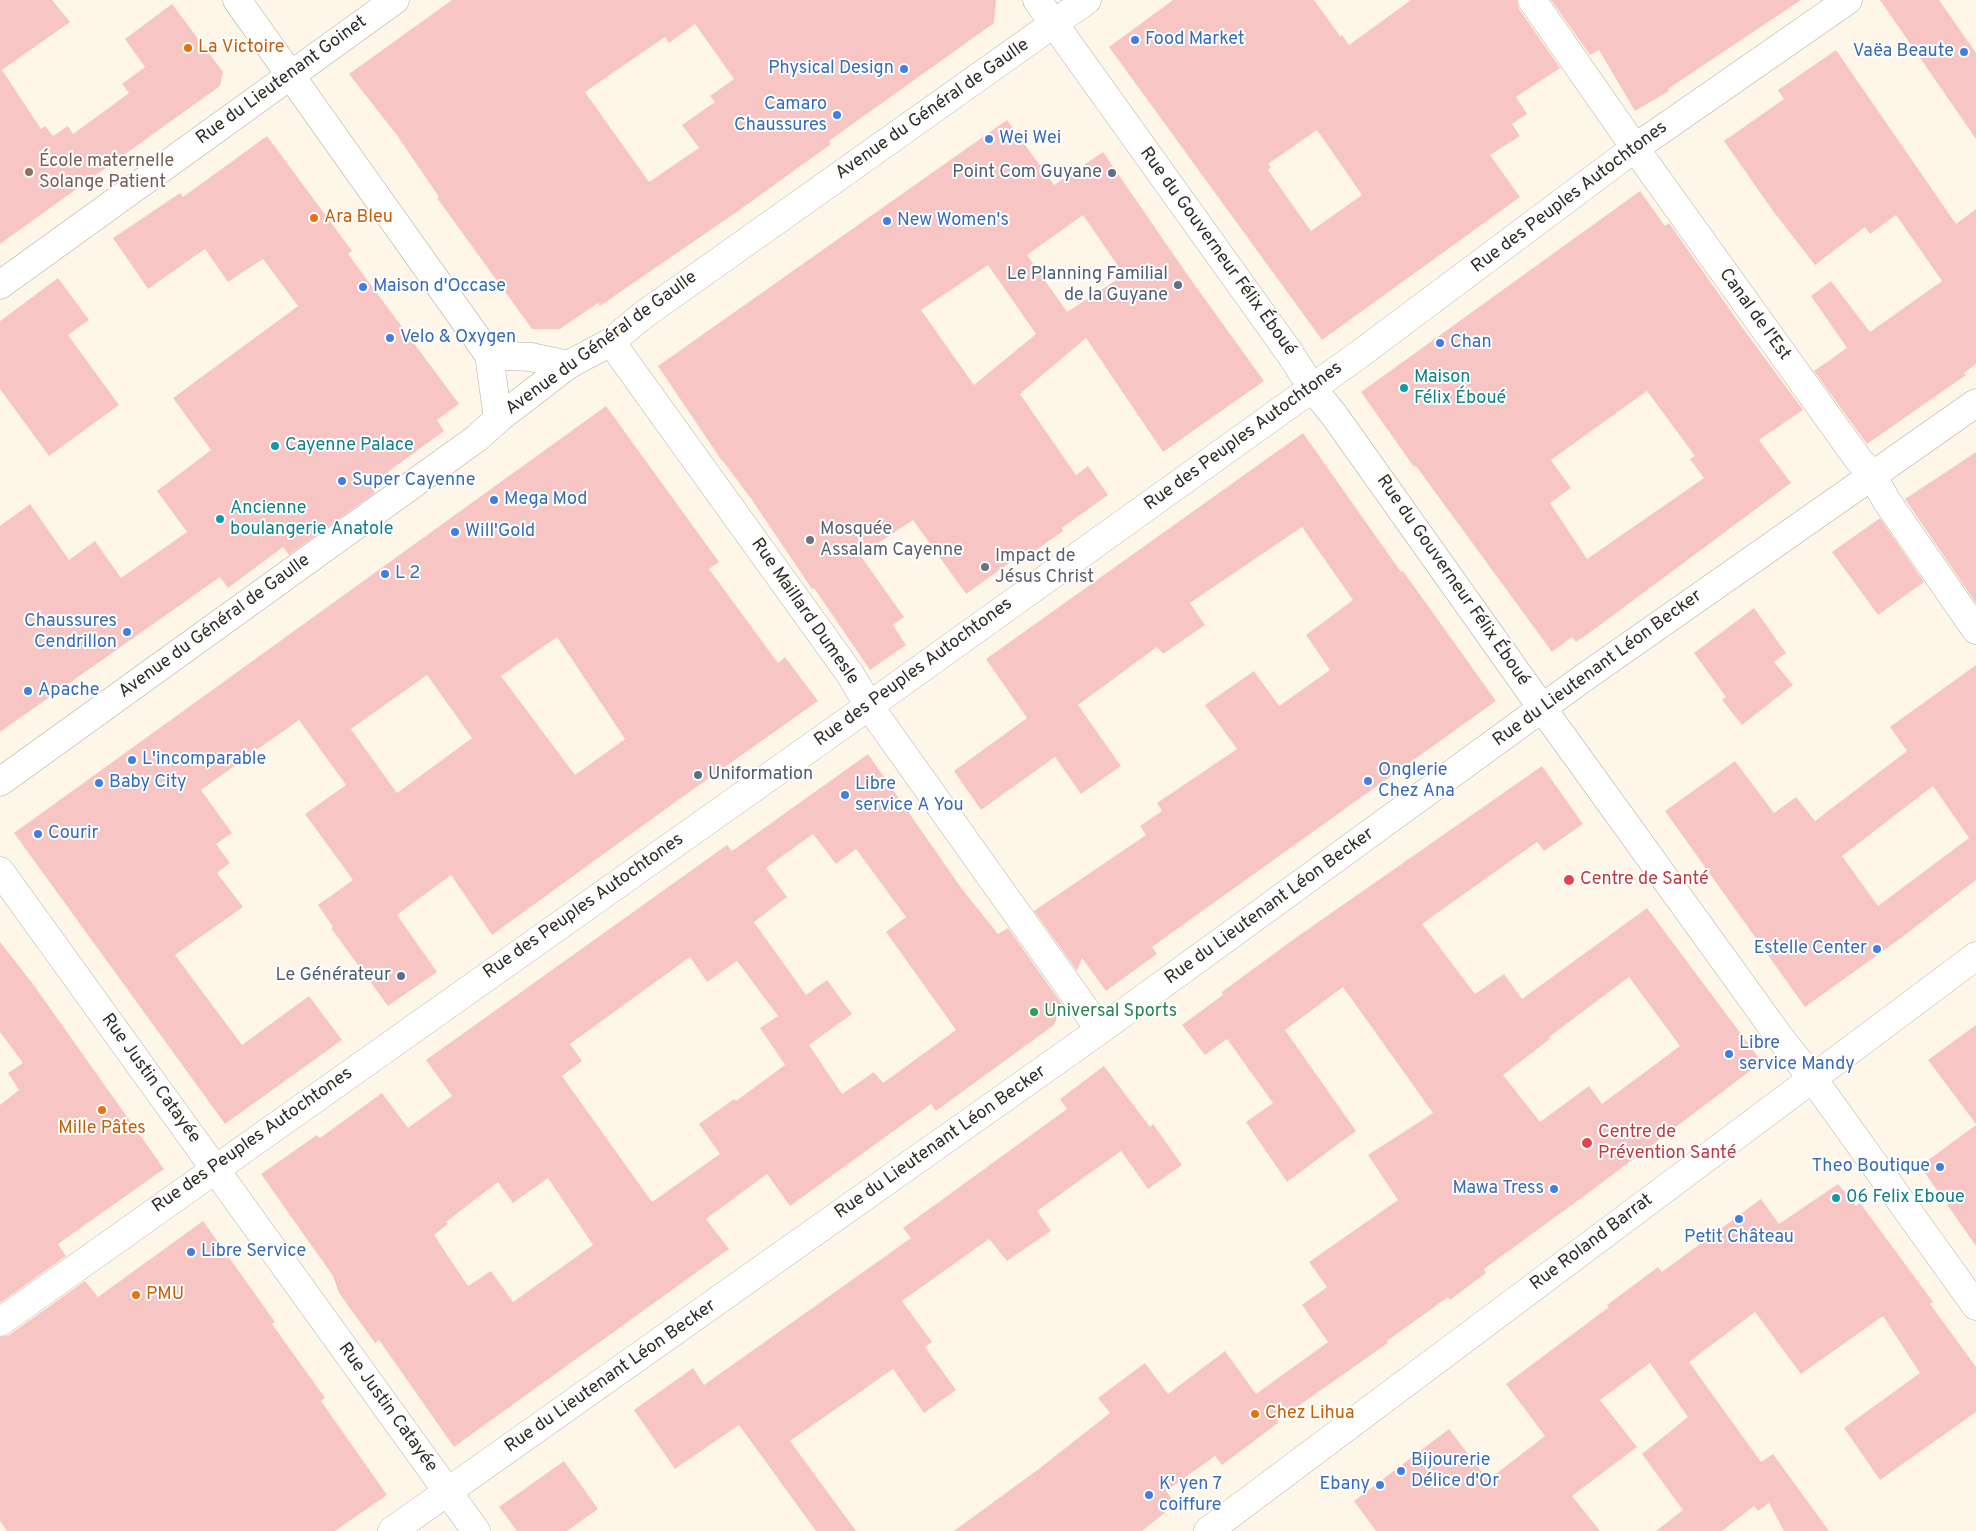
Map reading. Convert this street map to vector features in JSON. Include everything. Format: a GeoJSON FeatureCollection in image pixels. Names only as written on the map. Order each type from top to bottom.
{"type":"FeatureCollection","features":[{"type":"Feature","properties":{"kind":"street"},"geometry":{"type":"LineString","coordinates":[[237,0],[489,355],[498,419]]}},
{"type":"Feature","properties":{"kind":"street","name":"Rue du Lieutenant Goinet"},"geometry":{"type":"LineString","coordinates":[[0,285],[395,0]]}},
{"type":"Feature","properties":{"kind":"street","name":"Rue du Gouverneur Félix Éboué"},"geometry":{"type":"LineString","coordinates":[[1037,0],[1290,352],[1312,388],[1345,431],[1542,708],[1976,1306]]}},
{"type":"Feature","properties":{"kind":"street","name":"Avenue du Général de Gaulle"},"geometry":{"type":"LineString","coordinates":[[0,782],[469,444],[568,365],[611,342],[642,316],[1088,0]]}},
{"type":"Feature","properties":{"kind":"street","name":"Canal de l'Est"},"geometry":{"type":"LineString","coordinates":[[1532,0],[1635,148],[1858,459],[1873,476],[1886,500],[1976,630]]}},
{"type":"Feature","properties":{"kind":"street","name":"Rue des Peuples Autochtones"},"geometry":{"type":"LineString","coordinates":[[0,1322],[869,706],[1312,388],[1635,148],[1848,0]]}},
{"type":"Feature","properties":{"kind":"street","name":"Rue Maillard Dumesle"},"geometry":{"type":"LineString","coordinates":[[611,342],[850,674],[869,706],[1100,1030]]}},
{"type":"Feature","properties":{"kind":"street"},"geometry":{"type":"LineString","coordinates":[[489,355],[531,357],[568,365]]}},
{"type":"Feature","properties":{"kind":"street","name":"Rue du Lieutenant Léon Becker"},"geometry":{"type":"LineString","coordinates":[[392,1531],[1100,1030],[1542,708],[1976,403]]}},
{"type":"Feature","properties":{"kind":"street","name":"Rue Justin Catayée"},"geometry":{"type":"LineString","coordinates":[[0,871],[476,1531]]}},
{"type":"Feature","properties":{"kind":"street","name":"Rue Roland Barrat"},"geometry":{"type":"LineString","coordinates":[[1208,1531],[1976,956]]}},
{"type":"Feature","properties":{"kind":"building"},"geometry":{"type":"Polygon","coordinates":[[[0,0],[52,0],[70,22],[2,70],[41,129],[45,126],[53,136],[68,126],[73,134],[129,93],[122,84],[145,67],[125,39],[172,4],[223,72],[220,86],[0,244],[0,0]]]}},
{"type":"Feature","properties":{"kind":"building"},"geometry":{"type":"Polygon","coordinates":[[[452,0],[996,0],[994,23],[829,141],[831,144],[741,209],[600,306],[598,303],[560,329],[532,329],[437,198],[439,197],[396,134],[349,74],[452,0]],[[695,24],[669,43],[665,37],[585,92],[649,182],[699,148],[682,125],[715,102],[710,96],[734,79],[695,24]]]}},
{"type":"Feature","properties":{"kind":"building"},"geometry":{"type":"Polygon","coordinates":[[[1173,0],[1314,0],[1340,36],[1342,35],[1349,45],[1411,0],[1517,0],[1519,9],[1560,68],[1516,97],[1527,114],[1512,124],[1520,136],[1490,155],[1520,197],[1322,340],[1109,47],[1173,0]],[[1317,130],[1268,164],[1271,167],[1268,170],[1311,231],[1362,195],[1317,130]]]}},
{"type":"Feature","properties":{"kind":"building"},"geometry":{"type":"Polygon","coordinates":[[[1551,0],[1801,0],[1668,89],[1669,91],[1635,111],[1599,50],[1590,55],[1551,0]]]}},
{"type":"Feature","properties":{"kind":"building"},"geometry":{"type":"Polygon","coordinates":[[[1880,0],[1939,0],[1976,53],[1976,139],[1880,0]]]}},
{"type":"Feature","properties":{"kind":"building"},"geometry":{"type":"Polygon","coordinates":[[[1836,50],[1956,224],[1976,209],[1976,364],[1964,373],[1966,375],[1867,444],[1814,371],[1847,348],[1811,296],[1831,281],[1870,332],[1942,281],[1896,215],[1870,234],[1865,227],[1815,265],[1773,211],[1724,141],[1784,99],[1778,90],[1836,50]]]}},
{"type":"Feature","properties":{"kind":"building"},"geometry":{"type":"Polygon","coordinates":[[[1007,120],[1054,185],[1103,152],[1189,277],[1264,381],[1163,452],[1086,338],[1020,394],[1076,475],[1088,466],[1108,495],[1062,528],[1063,531],[1025,558],[1022,554],[966,594],[913,520],[860,555],[904,617],[893,625],[906,645],[870,670],[752,500],[722,461],[658,366],[1007,120]],[[1083,215],[1027,255],[1067,312],[1124,275],[1083,215]],[[988,265],[921,310],[974,385],[1036,334],[988,265]]]}},
{"type":"Feature","properties":{"kind":"building"},"geometry":{"type":"Polygon","coordinates":[[[267,136],[352,251],[348,254],[459,404],[437,420],[444,431],[370,485],[375,493],[289,555],[283,547],[228,588],[220,577],[0,732],[0,526],[30,504],[69,560],[95,541],[121,578],[187,532],[157,491],[211,450],[173,398],[298,306],[263,259],[228,282],[205,249],[148,289],[113,238],[180,193],[183,197],[267,136]]]}},
{"type":"Feature","properties":{"kind":"building"},"geometry":{"type":"Polygon","coordinates":[[[1640,191],[1665,226],[1669,223],[1803,410],[1759,440],[1791,483],[1592,631],[1576,642],[1572,637],[1552,652],[1416,466],[1414,467],[1361,392],[1640,191]],[[1647,391],[1551,460],[1571,488],[1550,503],[1587,559],[1704,478],[1690,459],[1695,456],[1647,391]]]}},
{"type":"Feature","properties":{"kind":"building"},"geometry":{"type":"Polygon","coordinates":[[[58,278],[89,320],[68,335],[119,405],[49,456],[0,389],[0,321],[58,278]]]}},
{"type":"Feature","properties":{"kind":"building"},"geometry":{"type":"Polygon","coordinates":[[[606,406],[719,562],[709,569],[778,663],[785,657],[818,701],[492,935],[451,875],[397,915],[437,972],[388,1006],[331,928],[333,927],[318,905],[353,880],[305,814],[346,785],[299,720],[258,749],[201,790],[232,833],[216,844],[230,863],[217,873],[243,907],[175,955],[242,1045],[309,996],[342,1040],[225,1124],[14,833],[606,406]],[[557,637],[501,676],[575,775],[625,739],[557,637]],[[427,675],[351,729],[397,793],[472,738],[427,675]]]}},
{"type":"Feature","properties":{"kind":"building"},"geometry":{"type":"Polygon","coordinates":[[[1303,433],[1401,572],[1403,571],[1496,701],[1152,947],[1157,954],[1106,991],[1082,958],[1077,971],[1034,911],[1146,835],[1140,826],[1162,811],[1157,803],[1237,749],[1205,705],[1254,671],[1279,706],[1330,670],[1306,635],[1353,600],[1302,527],[1190,603],[1205,625],[1163,654],[1157,647],[1078,705],[1121,766],[1081,794],[1055,757],[981,810],[954,771],[1027,718],[986,659],[1303,433]]]}},
{"type":"Feature","properties":{"kind":"building"},"geometry":{"type":"Polygon","coordinates":[[[1976,452],[1976,603],[1905,499],[1976,452]]]}},
{"type":"Feature","properties":{"kind":"building"},"geometry":{"type":"Polygon","coordinates":[[[1880,518],[1924,582],[1878,615],[1832,552],[1880,518]]]}},
{"type":"Feature","properties":{"kind":"building"},"geometry":{"type":"Polygon","coordinates":[[[1754,608],[1786,653],[1774,662],[1793,685],[1742,725],[1722,700],[1726,697],[1694,653],[1754,608]]]}},
{"type":"Feature","properties":{"kind":"building"},"geometry":{"type":"Polygon","coordinates":[[[1976,665],[1976,880],[1901,938],[1805,1007],[1665,811],[1735,761],[1774,813],[1796,797],[1815,821],[1907,751],[1890,727],[1976,665]],[[1933,786],[1842,856],[1878,906],[1969,838],[1933,786]]]}},
{"type":"Feature","properties":{"kind":"building"},"geometry":{"type":"Polygon","coordinates":[[[868,754],[962,889],[998,934],[1008,928],[1062,1004],[1054,1025],[936,1111],[931,1104],[790,1206],[767,1174],[706,1219],[729,1249],[454,1447],[379,1340],[375,1343],[339,1293],[333,1276],[261,1174],[317,1135],[320,1138],[382,1093],[408,1128],[452,1096],[426,1060],[727,845],[732,851],[868,754]],[[813,834],[766,868],[787,897],[754,922],[806,995],[827,980],[852,1014],[809,1045],[842,1094],[874,1072],[883,1083],[956,1030],[886,932],[906,917],[856,849],[836,864],[813,834]],[[690,957],[570,1044],[582,1061],[562,1076],[652,1202],[720,1154],[699,1124],[734,1099],[736,1101],[785,1065],[760,1028],[778,1016],[737,961],[707,982],[690,957]],[[548,1178],[513,1203],[498,1182],[446,1222],[448,1224],[434,1235],[468,1286],[491,1271],[513,1302],[593,1245],[548,1178]]]}},
{"type":"Feature","properties":{"kind":"building"},"geometry":{"type":"Polygon","coordinates":[[[1542,766],[1583,824],[1544,851],[1537,842],[1422,924],[1475,994],[1504,974],[1522,999],[1647,908],[1762,1062],[1484,1269],[1486,1273],[1450,1300],[1448,1297],[1387,1341],[1388,1343],[1277,1421],[1278,1423],[1222,1465],[1215,1456],[1166,1491],[1176,1504],[1142,1531],[954,1531],[1040,1468],[1110,1413],[1098,1398],[1145,1363],[1168,1394],[1225,1351],[1256,1394],[1328,1342],[1302,1305],[1327,1287],[1309,1262],[1398,1200],[1368,1155],[1433,1113],[1343,987],[1285,1030],[1356,1131],[1287,1182],[1246,1122],[1273,1103],[1227,1039],[1205,1055],[1182,1025],[1223,995],[1222,992],[1294,939],[1542,766]],[[1629,977],[1549,1037],[1550,1039],[1503,1075],[1540,1122],[1589,1086],[1602,1104],[1680,1046],[1629,977]]]}},
{"type":"Feature","properties":{"kind":"building"},"geometry":{"type":"Polygon","coordinates":[[[0,942],[33,984],[164,1169],[58,1244],[66,1256],[0,1303],[0,1105],[19,1090],[8,1073],[23,1063],[0,1032],[0,942]]]}},
{"type":"Feature","properties":{"kind":"building"},"geometry":{"type":"Polygon","coordinates":[[[1976,1025],[1976,1124],[1928,1060],[1976,1025]]]}},
{"type":"Feature","properties":{"kind":"building"},"geometry":{"type":"Polygon","coordinates":[[[1104,1066],[1150,1127],[1153,1124],[1182,1165],[1148,1189],[1121,1151],[1037,1211],[1051,1231],[1007,1261],[989,1239],[902,1301],[932,1342],[925,1347],[956,1390],[924,1413],[893,1369],[790,1441],[856,1531],[816,1531],[739,1425],[675,1469],[634,1410],[693,1368],[704,1385],[911,1238],[903,1228],[1067,1109],[1060,1099],[1104,1066]]]}},
{"type":"Feature","properties":{"kind":"building"},"geometry":{"type":"Polygon","coordinates":[[[1976,1125],[1976,1246],[1920,1166],[1976,1125]]]}},
{"type":"Feature","properties":{"kind":"building"},"geometry":{"type":"Polygon","coordinates":[[[1838,1184],[1856,1206],[1860,1203],[1933,1302],[1930,1304],[1976,1367],[1976,1412],[1880,1480],[1844,1428],[1920,1373],[1883,1316],[1801,1374],[1755,1312],[1689,1362],[1761,1462],[1773,1454],[1829,1531],[1784,1531],[1769,1503],[1758,1511],[1754,1506],[1722,1531],[1656,1531],[1683,1510],[1642,1454],[1688,1417],[1650,1363],[1600,1400],[1637,1447],[1572,1496],[1600,1531],[1376,1531],[1354,1501],[1449,1429],[1488,1480],[1545,1436],[1506,1384],[1609,1307],[1607,1305],[1658,1267],[1662,1272],[1761,1199],[1779,1224],[1838,1184]]]}},
{"type":"Feature","properties":{"kind":"building"},"geometry":{"type":"Polygon","coordinates":[[[203,1221],[275,1322],[272,1324],[325,1398],[321,1401],[387,1495],[335,1531],[7,1531],[0,1521],[0,1337],[9,1335],[85,1281],[98,1297],[203,1221]]]}},
{"type":"Feature","properties":{"kind":"building"},"geometry":{"type":"Polygon","coordinates":[[[564,1461],[598,1509],[567,1531],[517,1531],[499,1507],[564,1461]]]}},
{"type":"Feature","properties":{"kind":"place","name":"Food Market"},"geometry":{"type":"Point","coordinates":[1135,40]}},
{"type":"Feature","properties":{"kind":"place","name":"La Victoire"},"geometry":{"type":"Point","coordinates":[188,48]}},
{"type":"Feature","properties":{"kind":"place","name":"Vaëa Beaute"},"geometry":{"type":"Point","coordinates":[1964,52]}},
{"type":"Feature","properties":{"kind":"place","name":"Physical Design"},"geometry":{"type":"Point","coordinates":[904,69]}},
{"type":"Feature","properties":{"kind":"place","name":"Camaro Chaussures"},"geometry":{"type":"Point","coordinates":[837,115]}},
{"type":"Feature","properties":{"kind":"place","name":"Wei Wei"},"geometry":{"type":"Point","coordinates":[989,139]}},
{"type":"Feature","properties":{"kind":"place","name":"École maternelle Solange Patient"},"geometry":{"type":"Point","coordinates":[29,172]}},
{"type":"Feature","properties":{"kind":"place","name":"Point Com Guyane"},"geometry":{"type":"Point","coordinates":[1112,173]}},
{"type":"Feature","properties":{"kind":"place","name":"Ara Bleu"},"geometry":{"type":"Point","coordinates":[314,218]}},
{"type":"Feature","properties":{"kind":"place","name":"New Women's"},"geometry":{"type":"Point","coordinates":[887,221]}},
{"type":"Feature","properties":{"kind":"place","name":"Le Planning Familial de la Guyane"},"geometry":{"type":"Point","coordinates":[1178,285]}},
{"type":"Feature","properties":{"kind":"place","name":"Maison d'Occase"},"geometry":{"type":"Point","coordinates":[363,287]}},
{"type":"Feature","properties":{"kind":"place","name":"Velo & Oxygen"},"geometry":{"type":"Point","coordinates":[390,338]}},
{"type":"Feature","properties":{"kind":"place","name":"Chan"},"geometry":{"type":"Point","coordinates":[1440,343]}},
{"type":"Feature","properties":{"kind":"place","name":"Maison Félix Éboué"},"geometry":{"type":"Point","coordinates":[1404,388]}},
{"type":"Feature","properties":{"kind":"place","name":"Cayenne Palace"},"geometry":{"type":"Point","coordinates":[275,446]}},
{"type":"Feature","properties":{"kind":"place","name":"Super Cayenne"},"geometry":{"type":"Point","coordinates":[342,481]}},
{"type":"Feature","properties":{"kind":"place","name":"Mega Mod"},"geometry":{"type":"Point","coordinates":[494,500]}},
{"type":"Feature","properties":{"kind":"place","name":"Ancienne boulangerie Anatole"},"geometry":{"type":"Point","coordinates":[220,519]}},
{"type":"Feature","properties":{"kind":"place","name":"Will'Gold"},"geometry":{"type":"Point","coordinates":[455,532]}},
{"type":"Feature","properties":{"kind":"place","name":"Mosquée Assalam Cayenne"},"geometry":{"type":"Point","coordinates":[810,540]}},
{"type":"Feature","properties":{"kind":"place","name":"Impact de Jésus Christ"},"geometry":{"type":"Point","coordinates":[985,567]}},
{"type":"Feature","properties":{"kind":"place","name":"L 2"},"geometry":{"type":"Point","coordinates":[385,574]}},
{"type":"Feature","properties":{"kind":"place","name":"Chaussures Cendrillon"},"geometry":{"type":"Point","coordinates":[127,632]}},
{"type":"Feature","properties":{"kind":"place","name":"Apache"},"geometry":{"type":"Point","coordinates":[28,691]}},
{"type":"Feature","properties":{"kind":"place","name":"L'incomparable"},"geometry":{"type":"Point","coordinates":[132,760]}},
{"type":"Feature","properties":{"kind":"place","name":"Uniformation"},"geometry":{"type":"Point","coordinates":[698,775]}},
{"type":"Feature","properties":{"kind":"place","name":"Onglerie Chez Ana"},"geometry":{"type":"Point","coordinates":[1368,781]}},
{"type":"Feature","properties":{"kind":"place","name":"Baby City"},"geometry":{"type":"Point","coordinates":[99,783]}},
{"type":"Feature","properties":{"kind":"place","name":"Libre service A You"},"geometry":{"type":"Point","coordinates":[845,795]}},
{"type":"Feature","properties":{"kind":"place","name":"Courir"},"geometry":{"type":"Point","coordinates":[38,834]}},
{"type":"Feature","properties":{"kind":"place","name":"Centre de Santé"},"geometry":{"type":"Point","coordinates":[1569,880]}},
{"type":"Feature","properties":{"kind":"place","name":"Estelle Center"},"geometry":{"type":"Point","coordinates":[1877,949]}},
{"type":"Feature","properties":{"kind":"place","name":"Le Générateur"},"geometry":{"type":"Point","coordinates":[401,976]}},
{"type":"Feature","properties":{"kind":"place","name":"Universal Sports"},"geometry":{"type":"Point","coordinates":[1034,1012]}},
{"type":"Feature","properties":{"kind":"place","name":"Libre service Mandy"},"geometry":{"type":"Point","coordinates":[1729,1054]}},
{"type":"Feature","properties":{"kind":"place","name":"Mille Pâtes"},"geometry":{"type":"Point","coordinates":[102,1110]}},
{"type":"Feature","properties":{"kind":"place","name":"Centre de Prévention Santé"},"geometry":{"type":"Point","coordinates":[1587,1143]}},
{"type":"Feature","properties":{"kind":"place","name":"Theo Boutique"},"geometry":{"type":"Point","coordinates":[1940,1167]}},
{"type":"Feature","properties":{"kind":"place","name":"Mawa Tress"},"geometry":{"type":"Point","coordinates":[1554,1189]}},
{"type":"Feature","properties":{"kind":"place","name":"06 Felix Eboue"},"geometry":{"type":"Point","coordinates":[1836,1198]}},
{"type":"Feature","properties":{"kind":"place","name":"Petit Château"},"geometry":{"type":"Point","coordinates":[1739,1219]}},
{"type":"Feature","properties":{"kind":"place","name":"Libre Service"},"geometry":{"type":"Point","coordinates":[191,1252]}},
{"type":"Feature","properties":{"kind":"place","name":"PMU"},"geometry":{"type":"Point","coordinates":[136,1295]}},
{"type":"Feature","properties":{"kind":"place","name":"Chez Lihua"},"geometry":{"type":"Point","coordinates":[1255,1414]}},
{"type":"Feature","properties":{"kind":"place","name":"Bijourerie Délice d'Or"},"geometry":{"type":"Point","coordinates":[1401,1471]}},
{"type":"Feature","properties":{"kind":"place","name":"Ebany"},"geometry":{"type":"Point","coordinates":[1380,1485]}},
{"type":"Feature","properties":{"kind":"place","name":"K' yen 7 coiffure"},"geometry":{"type":"Point","coordinates":[1149,1495]}}]}
